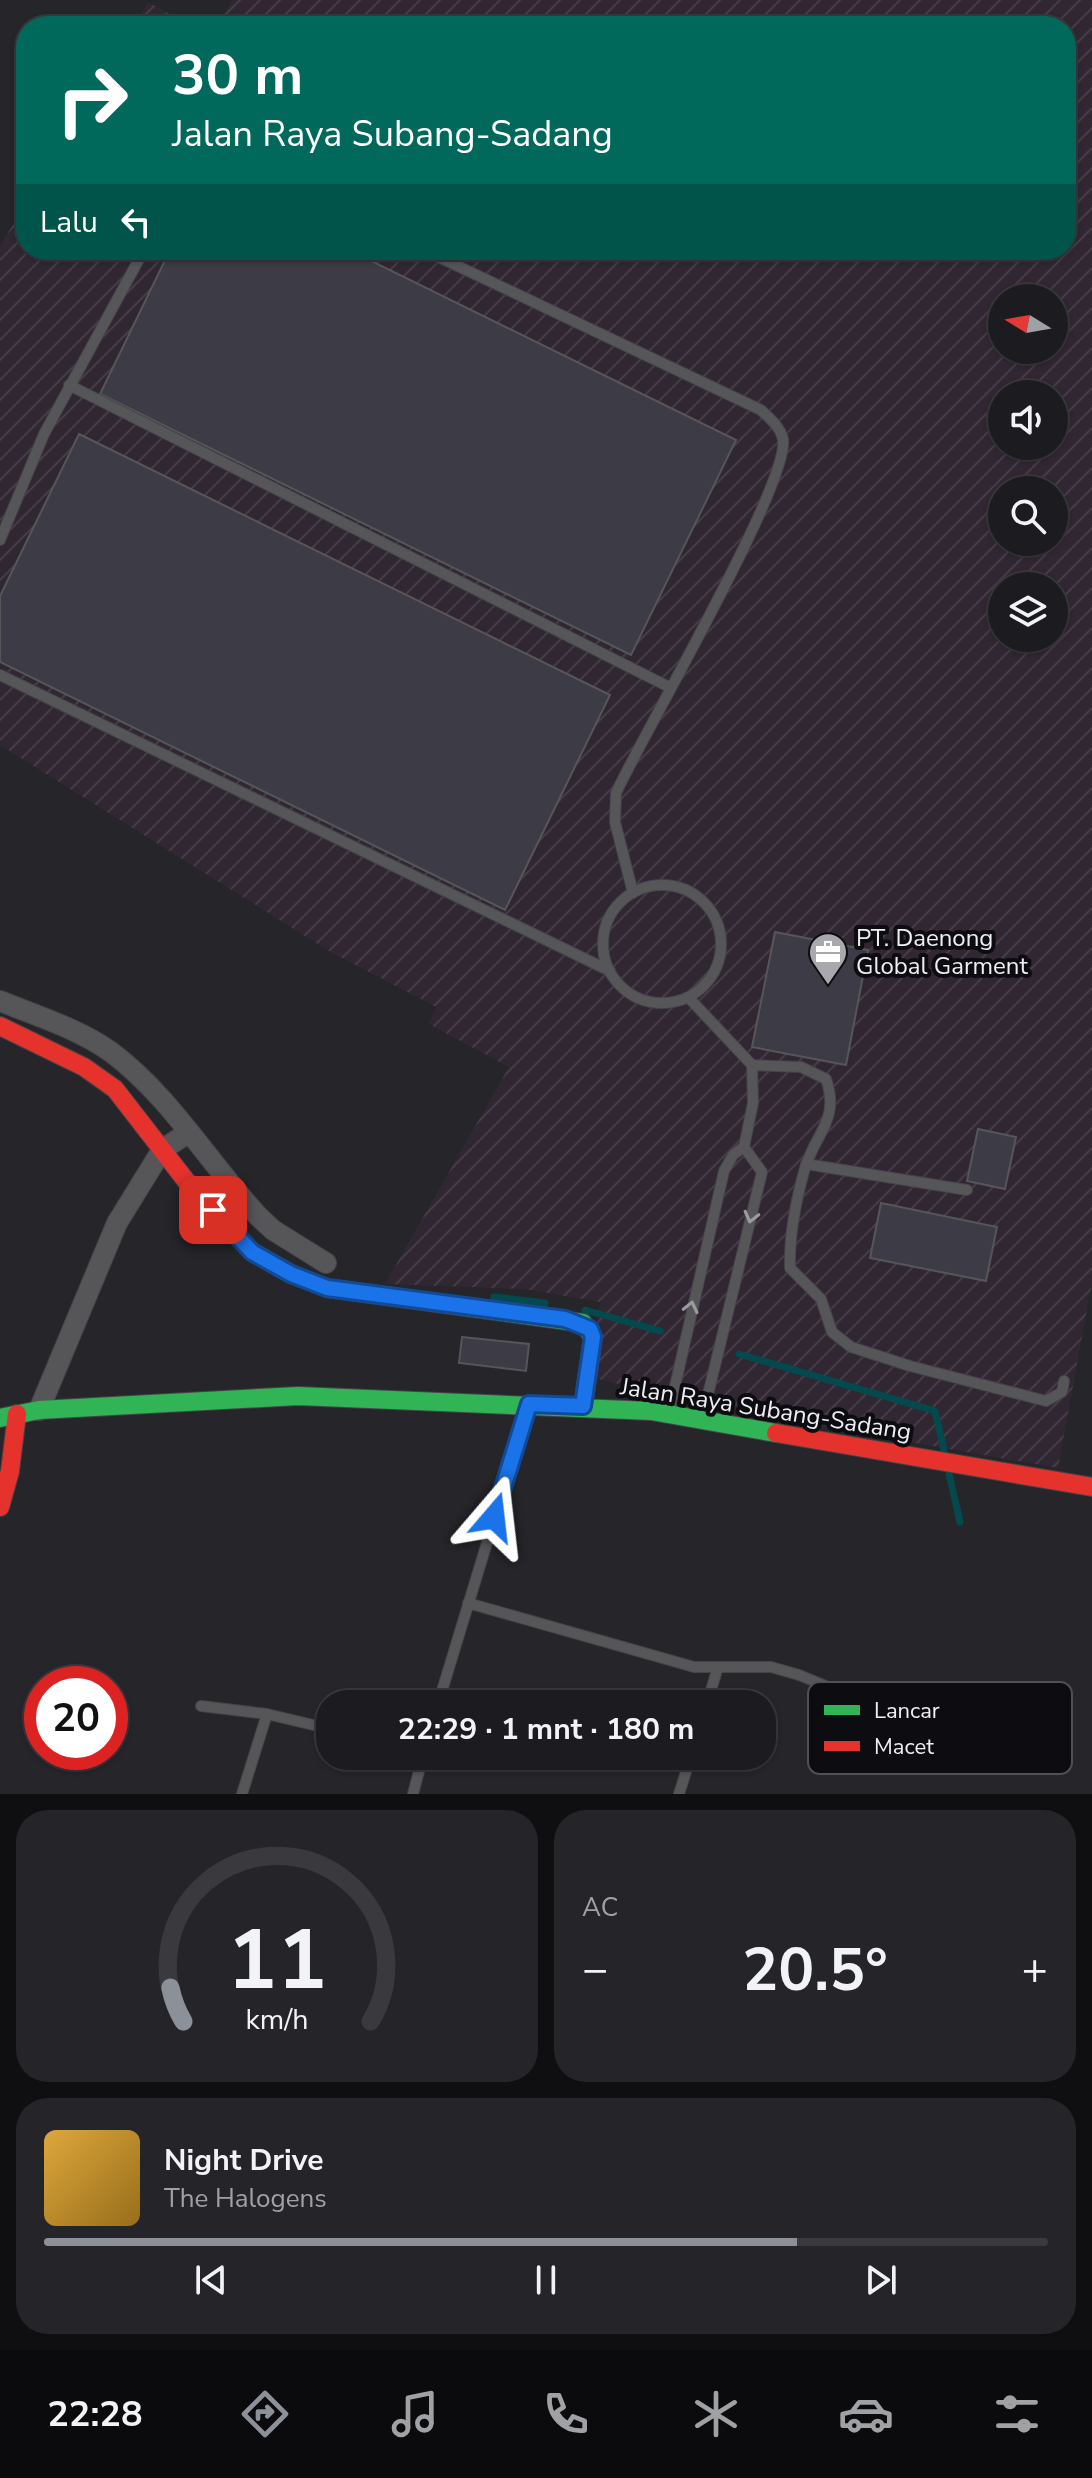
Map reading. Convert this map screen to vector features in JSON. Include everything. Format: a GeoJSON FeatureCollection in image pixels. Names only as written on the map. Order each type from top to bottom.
{"type":"FeatureCollection","features":[{"type":"Feature","properties":{"kind":"main road"},"geometry":{"type":"LineString","coordinates":[[0,1026],[84,1067],[115,1089],[175,1142],[291,1274],[327,1288],[583,1323],[593,1337],[583,1406]]}},
{"type":"Feature","properties":{"kind":"main road","name":"Jalan Raya Subang-Sadang"},"geometry":{"type":"LineString","coordinates":[[8,1416],[39,1410],[298,1396],[583,1406],[669,1414],[1092,1487]]}},
{"type":"Feature","properties":{"kind":"main road"},"geometry":{"type":"LineString","coordinates":[[0,1507],[10,1471],[8,1416]]}},
{"type":"Feature","properties":{"kind":"street"},"geometry":{"type":"LineString","coordinates":[[0,1001],[65,1028],[112,1053],[158,1096],[175,1142],[247,1204],[263,1241],[326,1263]]}},
{"type":"Feature","properties":{"kind":"street"},"geometry":{"type":"LineString","coordinates":[[39,1410],[117,1223],[175,1142]]}},
{"type":"Feature","properties":{"kind":"lane"},"geometry":{"type":"LineString","coordinates":[[0,540],[44,434],[138,260]]}},
{"type":"Feature","properties":{"kind":"lane"},"geometry":{"type":"LineString","coordinates":[[445,260],[761,410],[778,427],[783,440],[762,511],[616,793],[615,822],[633,893]]}},
{"type":"Feature","properties":{"kind":"lane"},"geometry":{"type":"LineString","coordinates":[[69,385],[669,687]]}},
{"type":"Feature","properties":{"kind":"lane"},"geometry":{"type":"LineString","coordinates":[[0,675],[610,971]]}},
{"type":"Feature","properties":{"kind":"lane"},"geometry":{"type":"LineString","coordinates":[[670,885],[692,892],[710,908],[720,929],[721,952],[714,974],[699,992],[678,1002],[654,1003],[633,996],[615,981],[610,971],[605,960],[603,936],[611,914],[633,893],[647,886],[670,885]]}},
{"type":"Feature","properties":{"kind":"lane"},"geometry":{"type":"LineString","coordinates":[[669,1414],[724,1171],[733,1155],[744,1147],[753,1103],[752,1065],[688,997]]}},
{"type":"Feature","properties":{"kind":"lane"},"geometry":{"type":"LineString","coordinates":[[752,1065],[801,1067],[826,1079],[832,1096],[831,1113],[806,1164],[789,1241],[790,1268],[821,1299],[832,1332],[851,1347],[910,1366],[1046,1401],[1062,1392],[1064,1381]]}},
{"type":"Feature","properties":{"kind":"lane"},"geometry":{"type":"LineString","coordinates":[[702,1420],[762,1172],[744,1147]]}},
{"type":"Feature","properties":{"kind":"lane"},"geometry":{"type":"LineString","coordinates":[[806,1164],[967,1190]]}},
{"type":"Feature","properties":{"kind":"lane"},"geometry":{"type":"LineString","coordinates":[[442,1690],[529,1404]]}},
{"type":"Feature","properties":{"kind":"lane"},"geometry":{"type":"LineString","coordinates":[[468,1603],[694,1667],[717,1670],[771,1667],[816,1682]]}},
{"type":"Feature","properties":{"kind":"lane"},"geometry":{"type":"LineString","coordinates":[[711,1690],[717,1670]]}},
{"type":"Feature","properties":{"kind":"lane"},"geometry":{"type":"LineString","coordinates":[[201,1706],[267,1714],[316,1726]]}},
{"type":"Feature","properties":{"kind":"lane"},"geometry":{"type":"LineString","coordinates":[[242,1794],[267,1714]]}},
{"type":"Feature","properties":{"kind":"lane"},"geometry":{"type":"LineString","coordinates":[[413,1794],[419,1770]]}},
{"type":"Feature","properties":{"kind":"lane"},"geometry":{"type":"LineString","coordinates":[[679,1794],[687,1770]]}},
{"type":"Feature","properties":{"kind":"shaded area"},"geometry":{"type":"Polygon","coordinates":[[[232,0],[1092,0],[1092,1282],[1058,1468],[721,1409],[590,1377],[600,1302],[525,1289],[385,1284],[509,1067],[429,1024],[436,1007],[329,951],[0,745],[0,246],[16,220],[16,260],[1076,260],[1076,16],[223,16],[232,0]]]}},
{"type":"Feature","properties":{"kind":"shaded area"},"geometry":{"type":"Polygon","coordinates":[[[148,2],[173,16],[140,16],[148,2]]]}},
{"type":"Feature","properties":{"kind":"building"},"geometry":{"type":"Polygon","coordinates":[[[165,260],[369,260],[736,440],[631,655],[100,394],[165,260]]]}},
{"type":"Feature","properties":{"kind":"building"},"geometry":{"type":"Polygon","coordinates":[[[79,434],[610,695],[505,910],[0,662],[0,596],[79,434]]]}},
{"type":"Feature","properties":{"kind":"building"},"geometry":{"type":"Polygon","coordinates":[[[775,932],[868,950],[846,1065],[752,1047],[775,932]]]}},
{"type":"Feature","properties":{"kind":"building"},"geometry":{"type":"Polygon","coordinates":[[[978,1129],[1016,1137],[1005,1189],[967,1181],[978,1129]]]}},
{"type":"Feature","properties":{"kind":"building"},"geometry":{"type":"Polygon","coordinates":[[[881,1203],[997,1227],[986,1281],[870,1258],[881,1203]]]}},
{"type":"Feature","properties":{"kind":"building"},"geometry":{"type":"Polygon","coordinates":[[[462,1337],[529,1344],[526,1371],[459,1363],[462,1337]]]}},
{"type":"Feature","properties":{"kind":"waterway"},"geometry":{"type":"LineString","coordinates":[[494,1297],[545,1303]]}},
{"type":"Feature","properties":{"kind":"waterway"},"geometry":{"type":"LineString","coordinates":[[585,1310],[660,1331]]}},
{"type":"Feature","properties":{"kind":"waterway"},"geometry":{"type":"LineString","coordinates":[[739,1354],[935,1411],[944,1450]]}},
{"type":"Feature","properties":{"kind":"waterway"},"geometry":{"type":"LineString","coordinates":[[949,1474],[960,1522]]}},
{"type":"Feature","properties":{"kind":"traffic: fast"},"geometry":{"type":"LineString","coordinates":[[187,1182],[252,1252],[291,1274],[327,1288],[583,1323],[593,1337],[583,1406]]}},
{"type":"Feature","properties":{"kind":"traffic: fast"},"geometry":{"type":"LineString","coordinates":[[0,1418],[39,1410],[298,1396],[651,1411],[776,1433]]}},
{"type":"Feature","properties":{"kind":"traffic: jam"},"geometry":{"type":"LineString","coordinates":[[0,1026],[84,1067],[115,1089],[187,1182]]}},
{"type":"Feature","properties":{"kind":"traffic: jam"},"geometry":{"type":"LineString","coordinates":[[0,1507],[10,1471],[17,1414]]}},
{"type":"Feature","properties":{"kind":"traffic: jam"},"geometry":{"type":"LineString","coordinates":[[776,1433],[1092,1487]]}},
{"type":"Feature","properties":{"kind":"place","name":"PT. Daenong Global Garment"},"geometry":{"type":"Point","coordinates":[828,986]}},
{"type":"Feature","properties":{"kind":"route"},"geometry":{"type":"LineString","coordinates":[[213,1210],[252,1252],[291,1274],[327,1288],[365,1296],[565,1319],[583,1323],[590,1329],[593,1337],[583,1406],[529,1404],[494,1517]]}}]}
